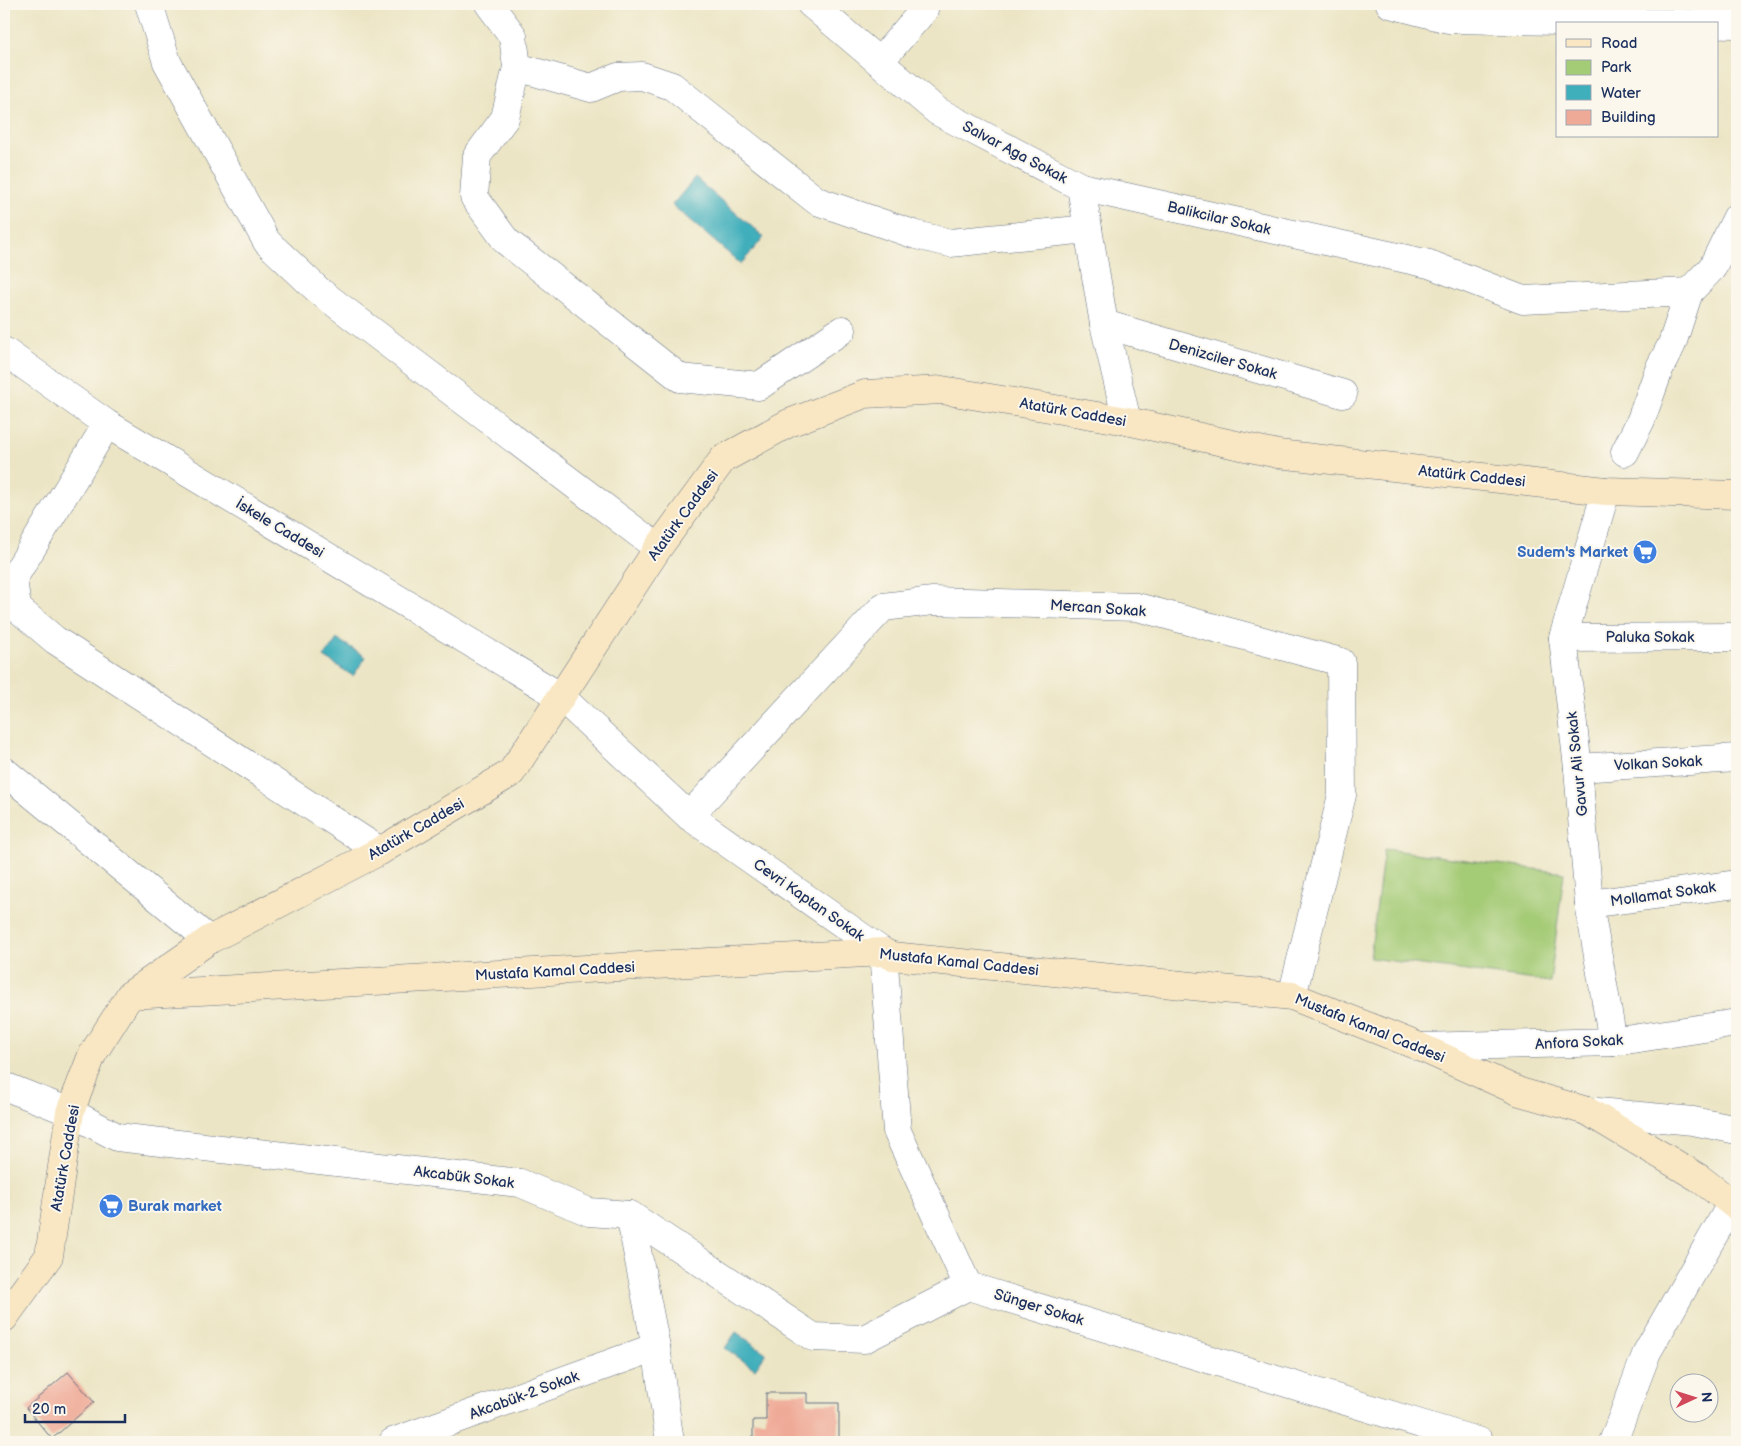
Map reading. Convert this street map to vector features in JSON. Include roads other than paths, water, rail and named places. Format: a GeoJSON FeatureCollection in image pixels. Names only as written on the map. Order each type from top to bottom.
{"type":"FeatureCollection","features":[{"type":"Feature","properties":{"kind":"street"},"geometry":{"type":"LineString","coordinates":[[149,4],[167,62],[267,242],[319,291],[658,548]]}},
{"type":"Feature","properties":{"kind":"street"},"geometry":{"type":"LineString","coordinates":[[488,4],[513,36],[517,67],[504,118],[478,156],[474,197],[506,241],[680,378],[759,386],[842,330]]}},
{"type":"Feature","properties":{"kind":"street","name":"Salvar Aga Sokak"},"geometry":{"type":"LineString","coordinates":[[811,4],[937,111],[1081,187],[1104,324],[1127,420]]}},
{"type":"Feature","properties":{"kind":"street"},"geometry":{"type":"LineString","coordinates":[[1390,4],[1448,19],[1621,22]]}},
{"type":"Feature","properties":{"kind":"street"},"geometry":{"type":"LineString","coordinates":[[879,62],[924,10]]}},
{"type":"Feature","properties":{"kind":"street"},"geometry":{"type":"LineString","coordinates":[[1718,24],[1737,24]]}},
{"type":"Feature","properties":{"kind":"street"},"geometry":{"type":"LineString","coordinates":[[517,67],[591,88],[618,77],[642,76],[672,86],[817,200],[916,235],[950,243],[1088,229]]}},
{"type":"Feature","properties":{"kind":"street","name":"Balikcilar Sokak"},"geometry":{"type":"LineString","coordinates":[[1081,187],[1429,264],[1523,300],[1689,292]]}},
{"type":"Feature","properties":{"kind":"street"},"geometry":{"type":"LineString","coordinates":[[1625,452],[1641,420],[1660,367],[1672,344],[1689,292],[1712,268],[1737,217]]}},
{"type":"Feature","properties":{"kind":"street","name":"Denizciler Sokak"},"geometry":{"type":"LineString","coordinates":[[1104,324],[1343,394]]}},
{"type":"Feature","properties":{"kind":"street","name":"İskele Caddesi"},"geometry":{"type":"LineString","coordinates":[[4,351],[106,424],[561,697]]}},
{"type":"Feature","properties":{"kind":"street","name":"Atatürk Caddesi"},"geometry":{"type":"LineString","coordinates":[[4,1318],[49,1256],[70,1112],[92,1055],[130,995],[209,940],[380,851],[511,773],[658,548],[724,460],[789,423],[865,394],[942,390],[1127,420],[1278,454],[1606,491],[1737,495]]}},
{"type":"Feature","properties":{"kind":"street"},"geometry":{"type":"LineString","coordinates":[[106,424],[13,579],[17,608],[55,640],[380,851]]}},
{"type":"Feature","properties":{"kind":"street","name":"Gavur Ali Sokak"},"geometry":{"type":"LineString","coordinates":[[1606,491],[1564,638],[1578,768],[1589,904],[1613,1042]]}},
{"type":"Feature","properties":{"kind":"street","name":"Mercan Sokak"},"geometry":{"type":"LineString","coordinates":[[689,816],[883,607],[933,601],[1137,607],[1341,662],[1342,795],[1292,996]]}},
{"type":"Feature","properties":{"kind":"street","name":"Paluka Sokak"},"geometry":{"type":"LineString","coordinates":[[1564,638],[1737,636]]}},
{"type":"Feature","properties":{"kind":"street","name":"Cevri Kaptan Sokak"},"geometry":{"type":"LineString","coordinates":[[561,697],[689,816],[883,952]]}},
{"type":"Feature","properties":{"kind":"street","name":"Volkan Sokak"},"geometry":{"type":"LineString","coordinates":[[1578,768],[1737,758]]}},
{"type":"Feature","properties":{"kind":"street"},"geometry":{"type":"LineString","coordinates":[[4,771],[209,940]]}},
{"type":"Feature","properties":{"kind":"street","name":"Mollamat Sokak"},"geometry":{"type":"LineString","coordinates":[[1589,904],[1737,884]]}},
{"type":"Feature","properties":{"kind":"street"},"geometry":{"type":"LineString","coordinates":[[630,1215],[813,1337],[864,1339],[968,1286],[897,1131],[883,952]]}},
{"type":"Feature","properties":{"kind":"street","name":"Mustafa Kamal Caddesi"},"geometry":{"type":"LineString","coordinates":[[130,995],[883,952],[892,956],[1292,996],[1420,1047],[1520,1092],[1587,1110],[1699,1178],[1735,1205]]}},
{"type":"Feature","properties":{"kind":"street","name":"Anfora Sokak"},"geometry":{"type":"LineString","coordinates":[[1420,1047],[1613,1042],[1737,1023]]}},
{"type":"Feature","properties":{"kind":"street","name":"Akcabük Sokak"},"geometry":{"type":"LineString","coordinates":[[4,1086],[70,1112],[117,1137],[520,1182],[589,1212],[630,1215]]}},
{"type":"Feature","properties":{"kind":"street"},"geometry":{"type":"LineString","coordinates":[[1587,1110],[1693,1121],[1737,1130]]}},
{"type":"Feature","properties":{"kind":"street"},"geometry":{"type":"LineString","coordinates":[[1613,1442],[1648,1352],[1735,1205]]}},
{"type":"Feature","properties":{"kind":"street"},"geometry":{"type":"LineString","coordinates":[[630,1215],[656,1347],[670,1442]]}},
{"type":"Feature","properties":{"kind":"street","name":"Sünger Sokak"},"geometry":{"type":"LineString","coordinates":[[968,1286],[1474,1441]]}},
{"type":"Feature","properties":{"kind":"street","name":"Akcabük-2 Sokak"},"geometry":{"type":"LineString","coordinates":[[393,1442],[656,1347]]}},
{"type":"Feature","properties":{"kind":"water"},"geometry":{"type":"Polygon","coordinates":[[[695,178],[764,237],[741,264],[672,205],[695,178]]]}},
{"type":"Feature","properties":{"kind":"water"},"geometry":{"type":"Polygon","coordinates":[[[337,639],[366,657],[353,676],[324,657],[337,639]]]}},
{"type":"Feature","properties":{"kind":"water"},"geometry":{"type":"Polygon","coordinates":[[[736,1332],[766,1353],[755,1369],[725,1348],[736,1332]]]}},
{"type":"Feature","properties":{"kind":"place","name":"Sudem's Market"},"geometry":{"type":"Point","coordinates":[1645,552]}},
{"type":"Feature","properties":{"kind":"place","name":"Burak market"},"geometry":{"type":"Point","coordinates":[111,1206]}}]}
